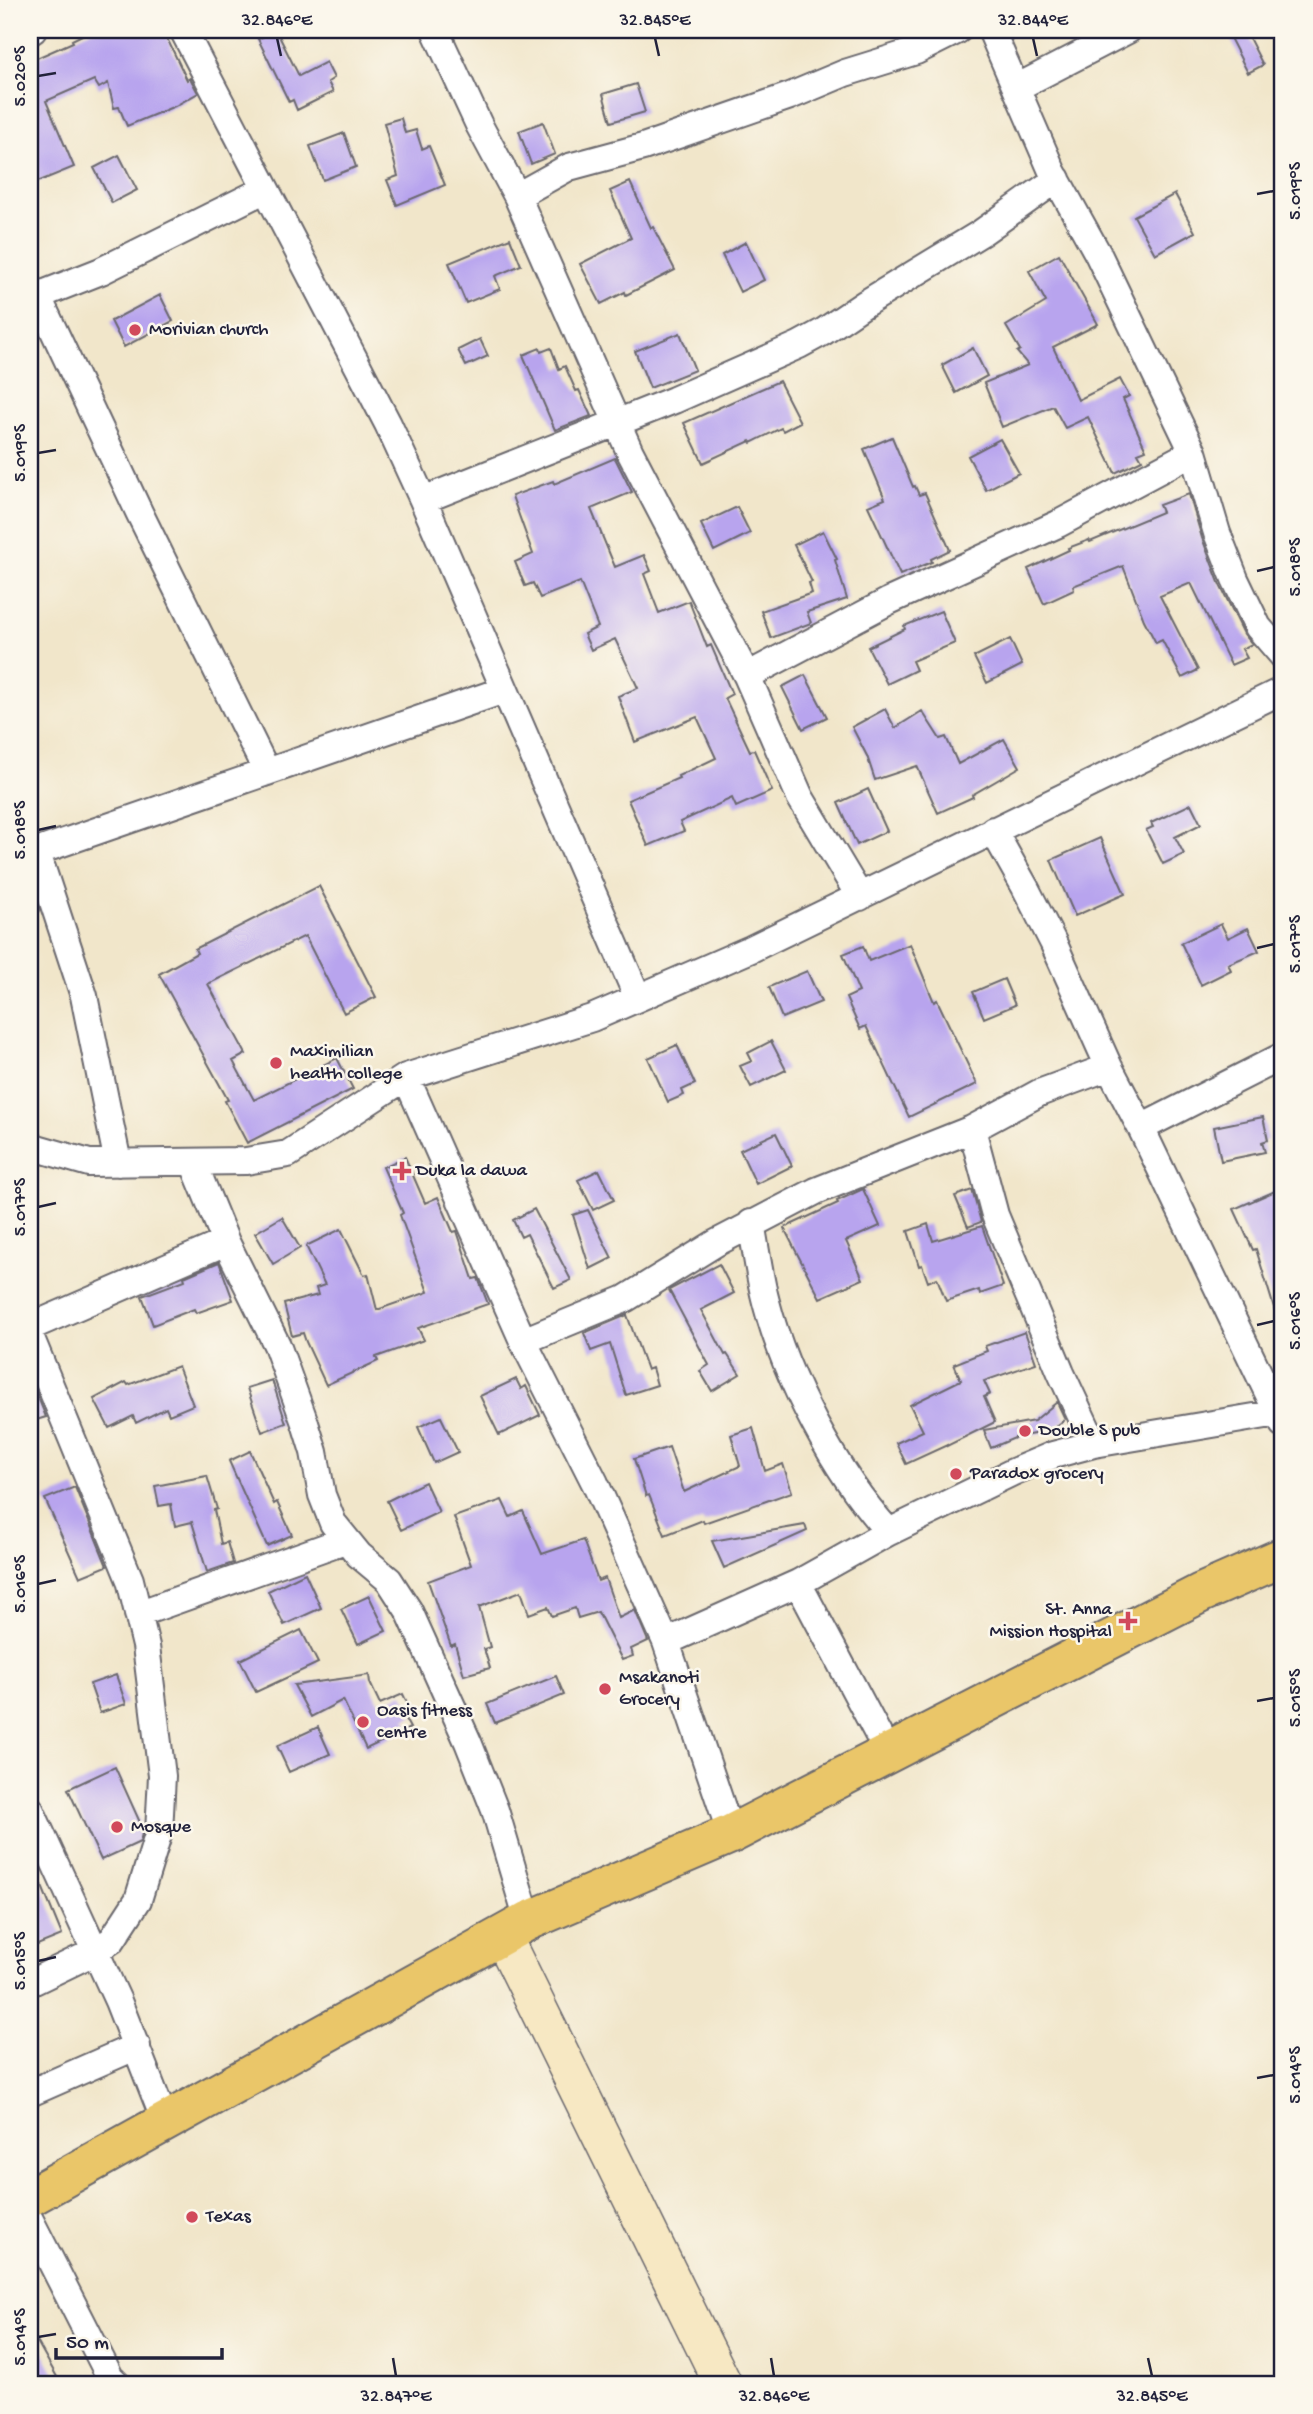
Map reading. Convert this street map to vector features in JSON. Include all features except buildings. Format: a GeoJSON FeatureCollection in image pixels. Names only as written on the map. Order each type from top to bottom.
{"type":"FeatureCollection","features":[{"type":"Feature","properties":{"kind":"highway"},"geometry":{"type":"LineString","coordinates":[[30,2197],[516,1929],[731,1834],[1201,1593],[1283,1556]]}},
{"type":"Feature","properties":{"kind":"street"},"geometry":{"type":"LineString","coordinates":[[183,30],[388,424],[639,998]]}},
{"type":"Feature","properties":{"kind":"street"},"geometry":{"type":"LineString","coordinates":[[435,30],[517,196],[630,452],[747,676],[800,797],[860,897]]}},
{"type":"Feature","properties":{"kind":"street"},"geometry":{"type":"LineString","coordinates":[[517,196],[569,167],[643,147],[790,96],[845,73],[916,51],[958,30]]}},
{"type":"Feature","properties":{"kind":"street"},"geometry":{"type":"LineString","coordinates":[[991,30],[1057,179],[1098,254],[1193,452],[1217,533],[1235,579],[1258,627],[1283,656]]}},
{"type":"Feature","properties":{"kind":"street"},"geometry":{"type":"LineString","coordinates":[[1016,88],[1128,30]]}},
{"type":"Feature","properties":{"kind":"street"},"geometry":{"type":"LineString","coordinates":[[423,500],[760,363],[823,332],[981,233],[1057,179]]}},
{"type":"Feature","properties":{"kind":"street"},"geometry":{"type":"LineString","coordinates":[[264,190],[101,271],[34,298],[267,772]]}},
{"type":"Feature","properties":{"kind":"street"},"geometry":{"type":"LineString","coordinates":[[747,676],[889,601],[1058,524],[1193,452]]}},
{"type":"Feature","properties":{"kind":"street"},"geometry":{"type":"LineString","coordinates":[[118,1163],[83,996],[33,853],[503,690]]}},
{"type":"Feature","properties":{"kind":"street"},"geometry":{"type":"LineString","coordinates":[[30,1146],[89,1163],[246,1161],[288,1154],[406,1077],[592,1018],[751,949],[1283,690]]}},
{"type":"Feature","properties":{"kind":"street"},"geometry":{"type":"LineString","coordinates":[[666,1642],[798,1583],[889,1532],[1053,1455],[1094,1444],[1281,1418],[1109,1067],[1053,942],[993,830]]}},
{"type":"Feature","properties":{"kind":"street"},"geometry":{"type":"LineString","coordinates":[[1141,1128],[1283,1056]]}},
{"type":"Feature","properties":{"kind":"street"},"geometry":{"type":"LineString","coordinates":[[523,1341],[625,1299],[751,1223],[816,1191],[972,1129],[1039,1093],[1109,1067]]}},
{"type":"Feature","properties":{"kind":"street"},"geometry":{"type":"LineString","coordinates":[[406,1077],[523,1341],[595,1483],[666,1642],[731,1834]]}},
{"type":"Feature","properties":{"kind":"street"},"geometry":{"type":"LineString","coordinates":[[972,1129],[995,1215],[1061,1373],[1094,1444]]}},
{"type":"Feature","properties":{"kind":"street"},"geometry":{"type":"LineString","coordinates":[[193,1162],[226,1242],[277,1345],[305,1423],[322,1495],[333,1523],[359,1555],[388,1580],[409,1611],[468,1742],[495,1810],[516,1929],[723,2384]]}},
{"type":"Feature","properties":{"kind":"street"},"geometry":{"type":"LineString","coordinates":[[751,1223],[765,1301],[783,1354],[831,1452],[856,1491],[889,1532]]}},
{"type":"Feature","properties":{"kind":"street"},"geometry":{"type":"LineString","coordinates":[[30,1326],[226,1242]]}},
{"type":"Feature","properties":{"kind":"street"},"geometry":{"type":"LineString","coordinates":[[30,1336],[130,1580],[146,1646],[162,1776],[159,1832],[138,1900],[112,1940],[96,1951],[30,1983]]}},
{"type":"Feature","properties":{"kind":"street"},"geometry":{"type":"LineString","coordinates":[[138,1614],[345,1540]]}},
{"type":"Feature","properties":{"kind":"street"},"geometry":{"type":"LineString","coordinates":[[798,1583],[888,1753]]}},
{"type":"Feature","properties":{"kind":"street"},"geometry":{"type":"LineString","coordinates":[[30,1809],[96,1951],[137,2046],[165,2121]]}},
{"type":"Feature","properties":{"kind":"street"},"geometry":{"type":"LineString","coordinates":[[30,2093],[137,2046]]}},
{"type":"Feature","properties":{"kind":"street"},"geometry":{"type":"LineString","coordinates":[[30,2220],[110,2377],[117,2384]]}},
{"type":"Feature","properties":{"kind":"place","name":"Morivian church"},"geometry":{"type":"Point","coordinates":[135,330]}},
{"type":"Feature","properties":{"kind":"place","name":"Maximilian health college"},"geometry":{"type":"Point","coordinates":[276,1063]}},
{"type":"Feature","properties":{"kind":"place","name":"Duka la dawa"},"geometry":{"type":"Point","coordinates":[402,1171]}},
{"type":"Feature","properties":{"kind":"place","name":"Double S pub"},"geometry":{"type":"Point","coordinates":[1025,1431]}},
{"type":"Feature","properties":{"kind":"place","name":"Paradox grocery"},"geometry":{"type":"Point","coordinates":[956,1474]}},
{"type":"Feature","properties":{"kind":"place","name":"St. Anna Mission Hospital"},"geometry":{"type":"Point","coordinates":[1128,1621]}},
{"type":"Feature","properties":{"kind":"place","name":"Msakanoti Grocery"},"geometry":{"type":"Point","coordinates":[605,1689]}},
{"type":"Feature","properties":{"kind":"place","name":"Oasis fitness centre"},"geometry":{"type":"Point","coordinates":[363,1722]}},
{"type":"Feature","properties":{"kind":"place","name":"Mosque"},"geometry":{"type":"Point","coordinates":[117,1827]}},
{"type":"Feature","properties":{"kind":"place","name":"Texas"},"geometry":{"type":"Point","coordinates":[192,2217]}}]}
